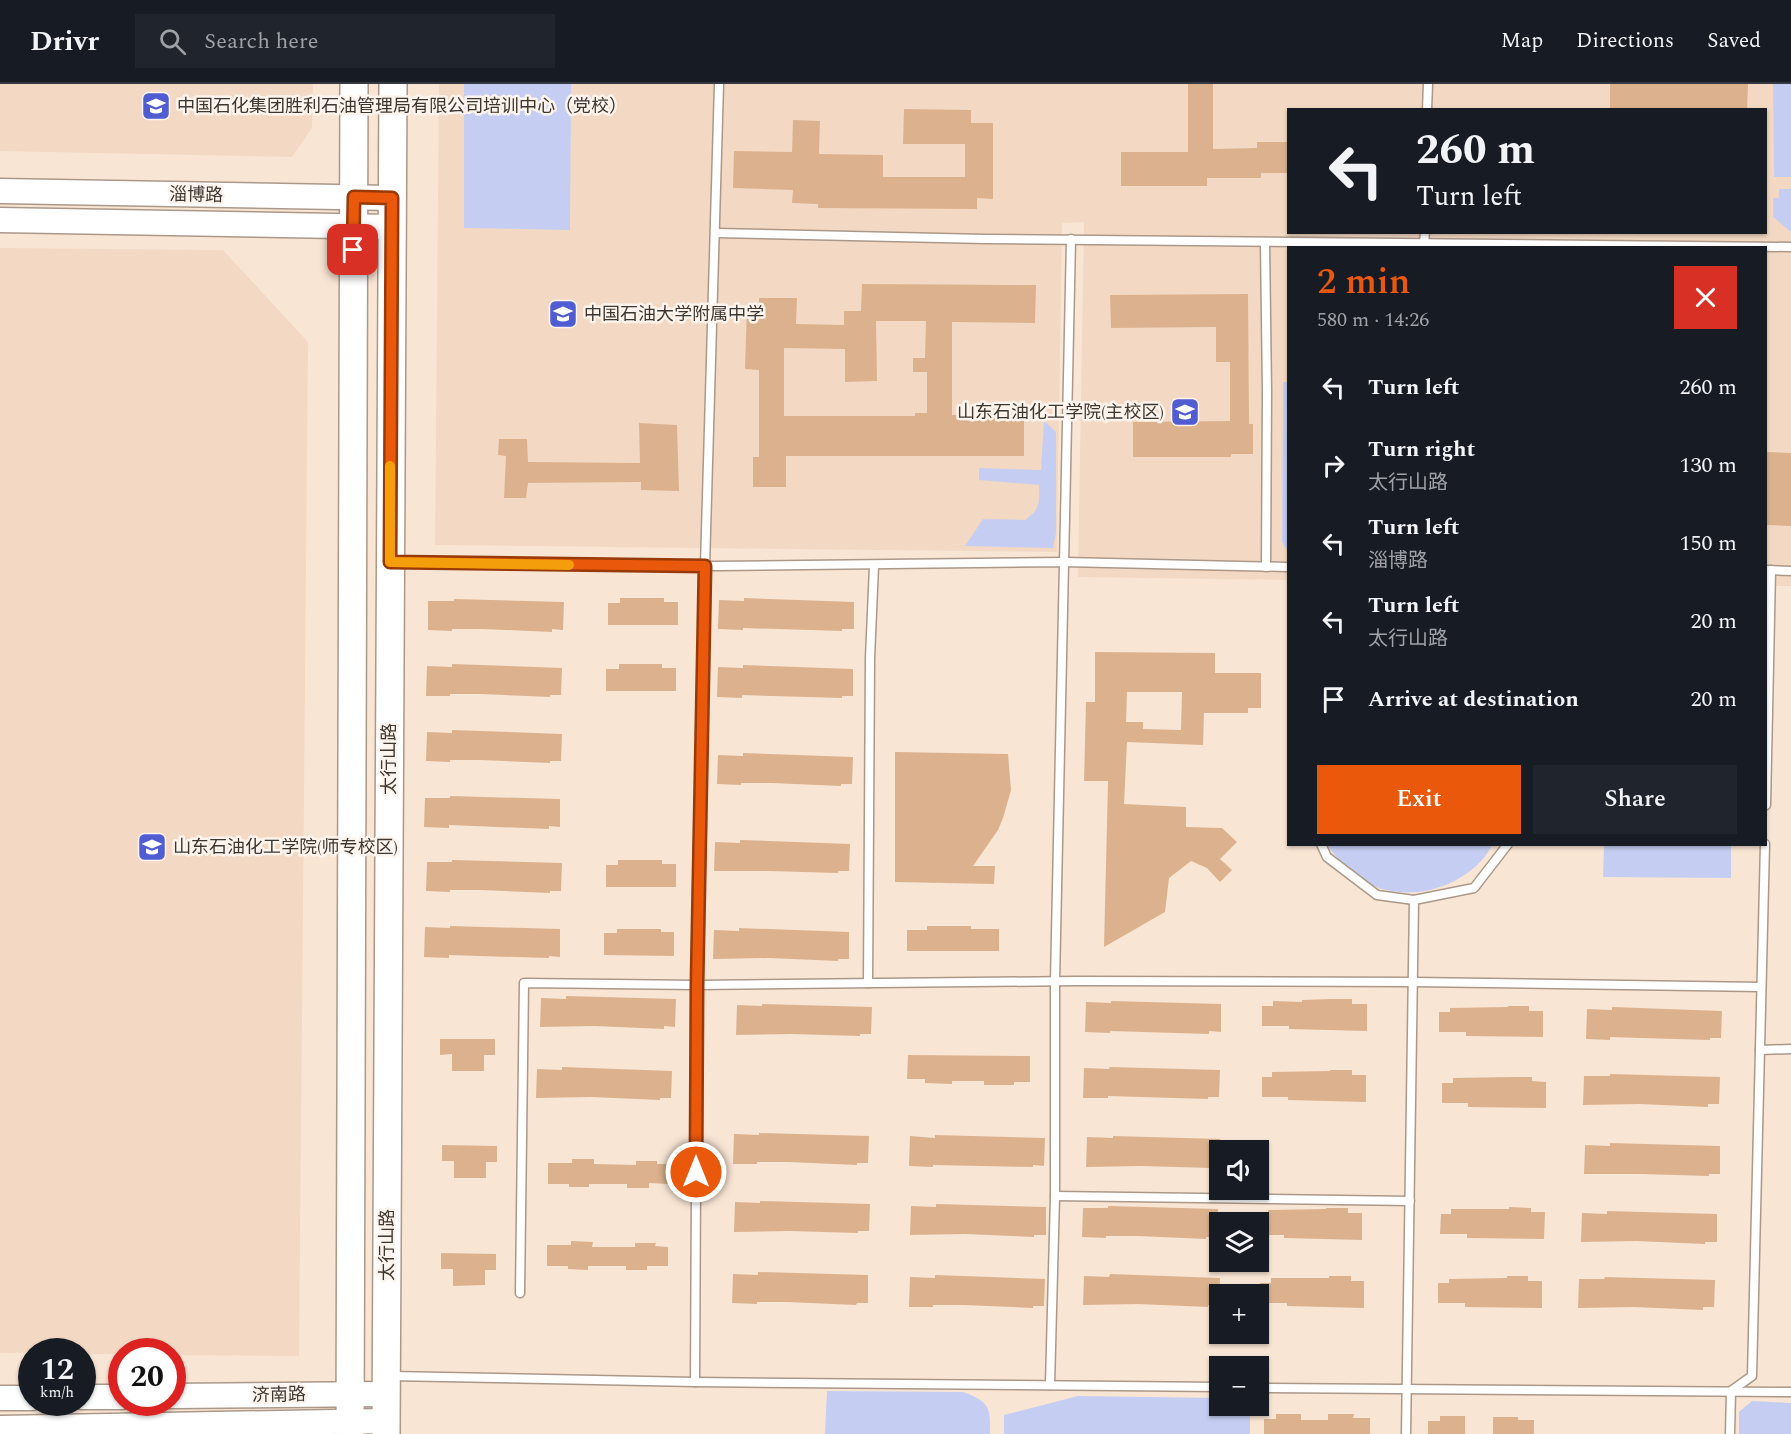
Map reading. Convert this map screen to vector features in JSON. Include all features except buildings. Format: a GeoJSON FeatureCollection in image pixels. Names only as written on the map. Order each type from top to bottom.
{"type":"FeatureCollection","features":[{"type":"Feature","properties":{"kind":"main road","name":"太行山路"},"geometry":{"type":"LineString","coordinates":[[350,1428],[354,84]]}},
{"type":"Feature","properties":{"kind":"main road","name":"太行山路"},"geometry":{"type":"LineString","coordinates":[[386,1428],[393,84]]}},
{"type":"Feature","properties":{"kind":"main road","name":"淄博路"},"geometry":{"type":"LineString","coordinates":[[0,191],[392,198]]}},
{"type":"Feature","properties":{"kind":"main road","name":"淄博路"},"geometry":{"type":"LineString","coordinates":[[0,220],[392,227]]}},
{"type":"Feature","properties":{"kind":"main road","name":"济南路"},"geometry":{"type":"LineString","coordinates":[[186,1396],[350,1394],[386,1385]]}},
{"type":"Feature","properties":{"kind":"main road"},"geometry":{"type":"LineString","coordinates":[[0,1398],[18,1398]]}},
{"type":"Feature","properties":{"kind":"main road","name":"济南路"},"geometry":{"type":"LineString","coordinates":[[0,1428],[386,1428]]}},
{"type":"Feature","properties":{"kind":"lane"},"geometry":{"type":"LineString","coordinates":[[695,1382],[697,985],[705,566],[719,84]]}},
{"type":"Feature","properties":{"kind":"lane"},"geometry":{"type":"LineString","coordinates":[[1427,108],[1428,84]]}},
{"type":"Feature","properties":{"kind":"lane"},"geometry":{"type":"LineString","coordinates":[[716,233],[1564,246]]}},
{"type":"Feature","properties":{"kind":"lane"},"geometry":{"type":"LineString","coordinates":[[1424,243],[1425,234]]}},
{"type":"Feature","properties":{"kind":"lane"},"geometry":{"type":"LineString","coordinates":[[1050,1386],[1054,1196],[1054,981],[1071,239]]}},
{"type":"Feature","properties":{"kind":"lane"},"geometry":{"type":"LineString","coordinates":[[1265,242],[1266,567]]}},
{"type":"Feature","properties":{"kind":"lane"},"geometry":{"type":"LineString","coordinates":[[1767,247],[1791,247]]}},
{"type":"Feature","properties":{"kind":"lane"},"geometry":{"type":"LineString","coordinates":[[390,562],[705,566],[874,566],[1065,562],[1287,567]]}},
{"type":"Feature","properties":{"kind":"lane"},"geometry":{"type":"LineString","coordinates":[[868,983],[870,658],[874,566]]}},
{"type":"Feature","properties":{"kind":"lane"},"geometry":{"type":"LineString","coordinates":[[1767,688],[1768,570],[1791,570]]}},
{"type":"Feature","properties":{"kind":"lane"},"geometry":{"type":"LineString","coordinates":[[1322,846],[1327,857],[1377,895],[1414,900],[1474,888],[1506,846]]}},
{"type":"Feature","properties":{"kind":"lane"},"geometry":{"type":"LineString","coordinates":[[1731,1391],[1752,1376],[1765,846]]}},
{"type":"Feature","properties":{"kind":"lane"},"geometry":{"type":"LineString","coordinates":[[1406,1434],[1414,900]]}},
{"type":"Feature","properties":{"kind":"lane"},"geometry":{"type":"LineString","coordinates":[[520,1293],[524,983],[697,985],[1054,981],[1413,982],[1761,987]]}},
{"type":"Feature","properties":{"kind":"lane"},"geometry":{"type":"LineString","coordinates":[[1760,1050],[1791,1050]]}},
{"type":"Feature","properties":{"kind":"lane"},"geometry":{"type":"LineString","coordinates":[[1054,1196],[1410,1201]]}},
{"type":"Feature","properties":{"kind":"lane"},"geometry":{"type":"LineString","coordinates":[[386,1385],[695,1382],[1209,1387]]}},
{"type":"Feature","properties":{"kind":"lane"},"geometry":{"type":"LineString","coordinates":[[1269,1388],[1791,1392]]}},
{"type":"Feature","properties":{"kind":"lane"},"geometry":{"type":"LineString","coordinates":[[1730,1434],[1731,1391]]}},
{"type":"Feature","properties":{"kind":"shaded area","name":"中国石化集团胜利石油管理局有限公司培训中心（党校）"},"geometry":{"type":"Polygon","coordinates":[[[0,84],[313,84],[312,128],[292,157],[0,151],[0,84]]]}},
{"type":"Feature","properties":{"kind":"shaded area"},"geometry":{"type":"Polygon","coordinates":[[[439,84],[1791,84],[1791,586],[1767,586],[1767,246],[1287,246],[1287,580],[1078,577],[1084,222],[1062,223],[1057,552],[435,545],[439,84]]]}},
{"type":"Feature","properties":{"kind":"shaded area"},"geometry":{"type":"Polygon","coordinates":[[[464,84],[571,84],[570,230],[464,228],[464,84]]]}},
{"type":"Feature","properties":{"kind":"shaded area"},"geometry":{"type":"Polygon","coordinates":[[[1773,84],[1791,84],[1791,177],[1774,177],[1773,84]]]}},
{"type":"Feature","properties":{"kind":"shaded area"},"geometry":{"type":"Polygon","coordinates":[[[1779,189],[1791,189],[1791,232],[1773,217],[1773,198],[1779,198],[1779,189]]]}},
{"type":"Feature","properties":{"kind":"shaded area","name":"山东石油化工学院(师专校区)"},"geometry":{"type":"Polygon","coordinates":[[[0,248],[223,250],[308,342],[299,1356],[186,1355],[186,1338],[108,1338],[108,1354],[96,1354],[96,1338],[18,1338],[18,1353],[0,1353],[0,248]]]}},
{"type":"Feature","properties":{"kind":"shaded area"},"geometry":{"type":"Polygon","coordinates":[[[1283,382],[1287,382],[1287,550],[1282,542],[1283,382]]]}},
{"type":"Feature","properties":{"kind":"shaded area"},"geometry":{"type":"Polygon","coordinates":[[[1044,421],[1056,432],[1056,533],[1053,548],[965,546],[983,519],[1025,520],[1036,509],[1039,501],[1039,485],[979,480],[979,468],[1041,470],[1044,421]]]}},
{"type":"Feature","properties":{"kind":"shaded area"},"geometry":{"type":"Polygon","coordinates":[[[1328,846],[1491,846],[1482,860],[1470,871],[1440,887],[1424,891],[1390,891],[1374,886],[1359,878],[1328,846]]]}},
{"type":"Feature","properties":{"kind":"shaded area"},"geometry":{"type":"Polygon","coordinates":[[[1604,846],[1731,846],[1731,878],[1603,877],[1604,846]]]}},
{"type":"Feature","properties":{"kind":"shaded area"},"geometry":{"type":"Polygon","coordinates":[[[827,1391],[963,1392],[979,1399],[987,1407],[990,1417],[990,1434],[825,1434],[827,1391]]]}},
{"type":"Feature","properties":{"kind":"shaded area"},"geometry":{"type":"Polygon","coordinates":[[[1078,1396],[1209,1398],[1209,1416],[1250,1416],[1250,1434],[1004,1434],[1004,1415],[1078,1396]]]}},
{"type":"Feature","properties":{"kind":"shaded area"},"geometry":{"type":"Polygon","coordinates":[[[1752,1401],[1791,1403],[1791,1434],[1739,1434],[1739,1412],[1752,1401]]]}},
{"type":"Feature","properties":{"kind":"slow traffic"},"geometry":{"type":"LineString","coordinates":[[390,466],[390,562],[569,565]]}},
{"type":"Feature","properties":{"kind":"place","name":"中国石化集团胜利石油管理局有限公司培训中心（党校）"},"geometry":{"type":"Point","coordinates":[156,106]}},
{"type":"Feature","properties":{"kind":"place","name":"中国石油大学附属中学"},"geometry":{"type":"Point","coordinates":[563,314]}},
{"type":"Feature","properties":{"kind":"place","name":"山东石油化工学院(主校区)"},"geometry":{"type":"Point","coordinates":[1185,412]}},
{"type":"Feature","properties":{"kind":"place","name":"山东石油化工学院(师专校区)"},"geometry":{"type":"Point","coordinates":[152,847]}},
{"type":"Feature","properties":{"kind":"route"},"geometry":{"type":"LineString","coordinates":[[353,250],[354,197],[392,198],[390,562],[705,566],[696,1172]]}}]}
